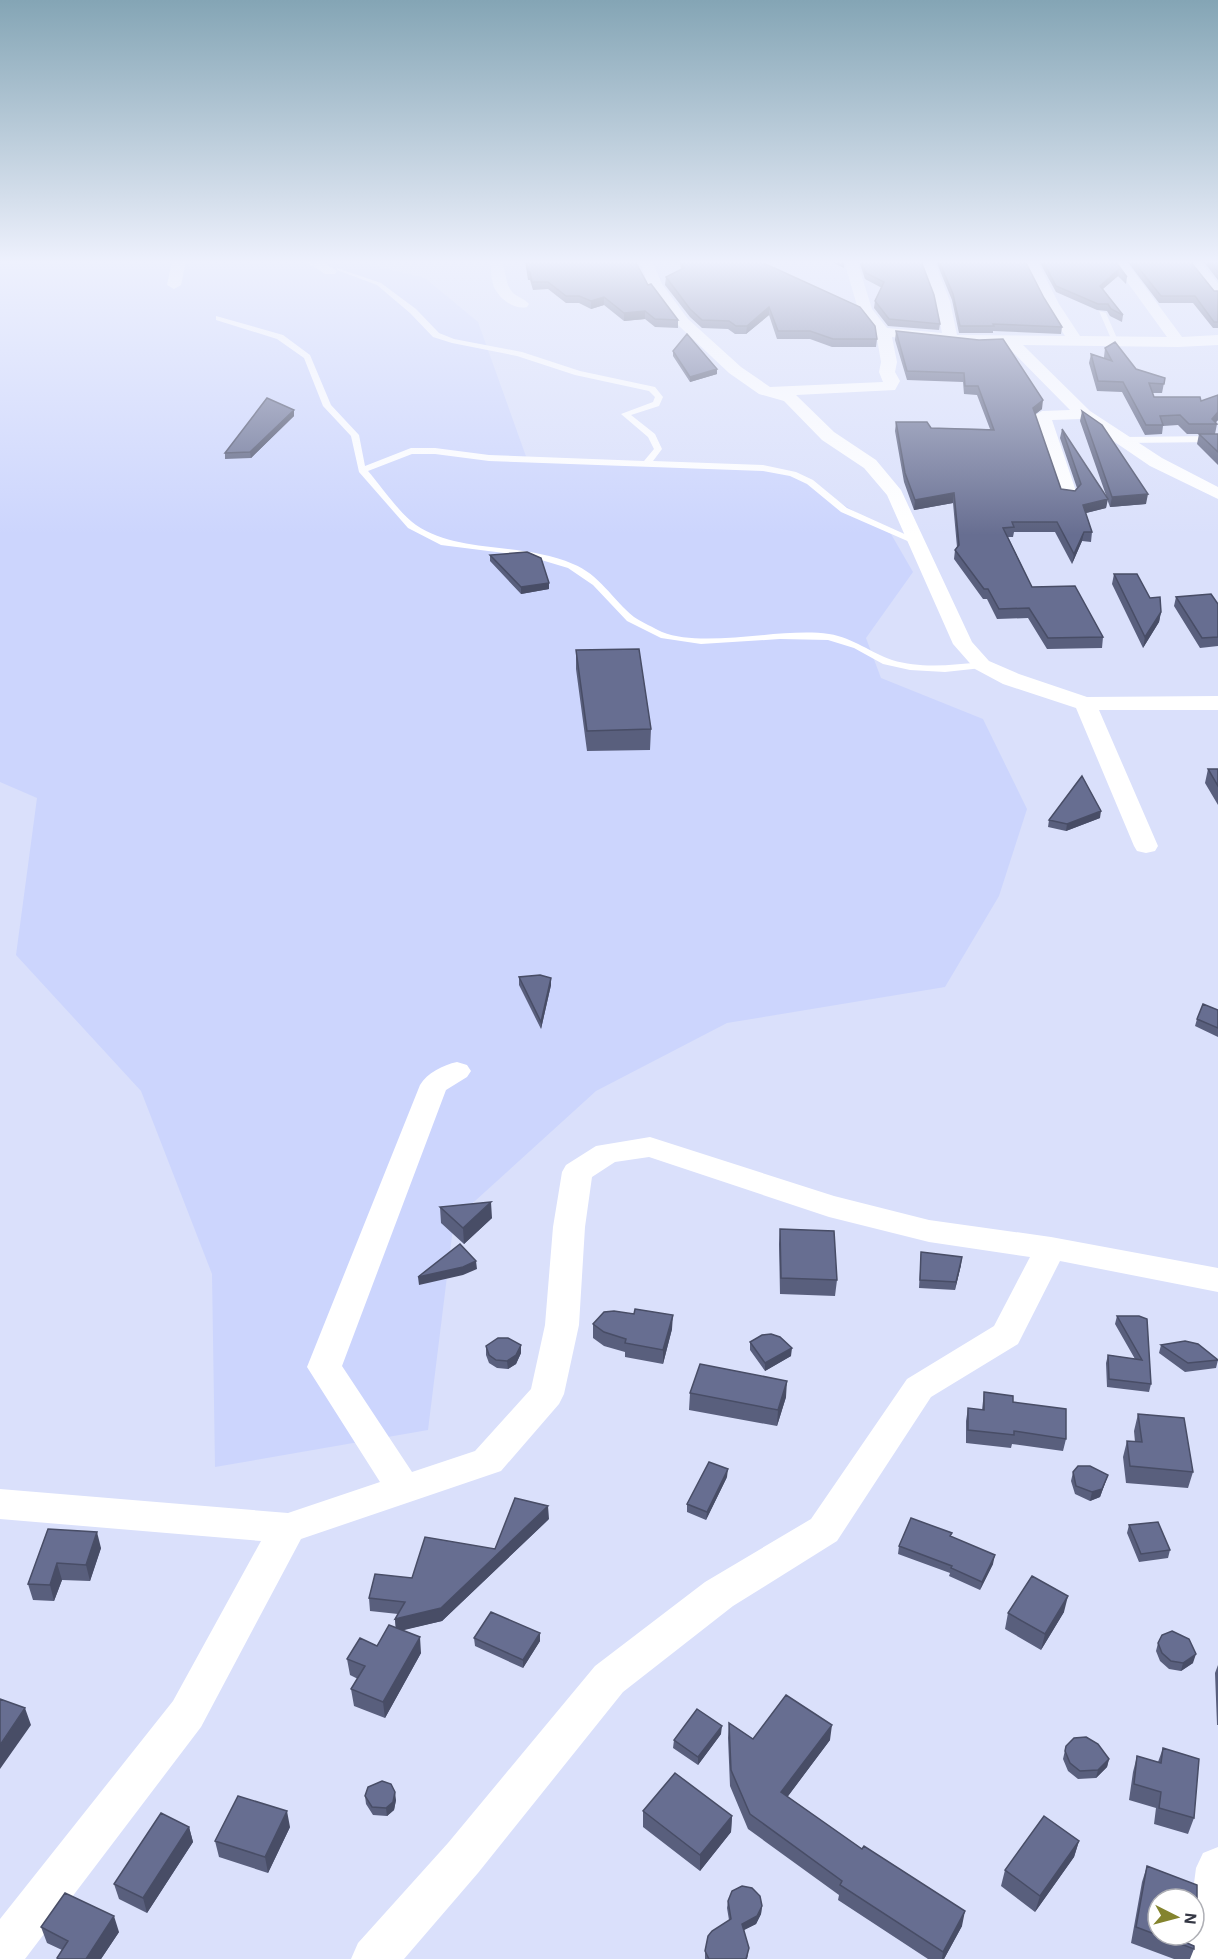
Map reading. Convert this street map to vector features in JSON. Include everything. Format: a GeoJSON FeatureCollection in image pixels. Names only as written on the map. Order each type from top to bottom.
{"type":"FeatureCollection","features":[{"type":"Feature","properties":{"kind":"street"},"geometry":{"type":"LineString","coordinates":[[716,352],[735,370],[765,391],[790,398],[828,436],[870,464],[895,494],[963,644],[982,664],[1011,679],[1085,704],[1218,703]]}},
{"type":"Feature","properties":{"kind":"street"},"geometry":{"type":"LineString","coordinates":[[765,391],[889,387],[892,381],[887,372],[890,362],[888,352]]}},
{"type":"Feature","properties":{"kind":"street"},"geometry":{"type":"LineString","coordinates":[[1022,352],[1084,414],[1156,462],[1218,494]]}},
{"type":"Feature","properties":{"kind":"street"},"geometry":{"type":"LineString","coordinates":[[1068,494],[1042,416],[1084,414]]}},
{"type":"Feature","properties":{"kind":"street"},"geometry":{"type":"LineString","coordinates":[[1085,704],[1146,846]]}},
{"type":"Feature","properties":{"kind":"street"},"geometry":{"type":"LineString","coordinates":[[404,1489],[324,1367],[434,1085],[457,1071]]}},
{"type":"Feature","properties":{"kind":"street"},"geometry":{"type":"LineString","coordinates":[[0,1504],[288,1528],[488,1461],[547,1394],[562,1325],[569,1227],[577,1172],[607,1153],[650,1147],[829,1206],[930,1231],[1051,1248],[1218,1280]]}},
{"type":"Feature","properties":{"kind":"street"},"geometry":{"type":"LineString","coordinates":[[374,1959],[463,1858],[609,1679],[719,1593],[824,1530],[919,1388],[1006,1335],[1051,1248]]}},
{"type":"Feature","properties":{"kind":"street"},"geometry":{"type":"LineString","coordinates":[[0,1955],[187,1714],[288,1528]]}},
{"type":"Feature","properties":{"kind":"street"},"geometry":{"type":"LineString","coordinates":[[1207,1959],[1218,1868]]}},
{"type":"Feature","properties":{"kind":"lane"},"geometry":{"type":"LineString","coordinates":[[301,352],[307,357],[327,406],[355,435],[362,470],[411,526],[444,543],[529,554],[571,566],[596,583],[631,619],[660,635],[701,641],[780,636],[829,637],[858,646],[887,662],[910,667],[945,669],[982,664]]}},
{"type":"Feature","properties":{"kind":"lane"},"geometry":{"type":"LineString","coordinates":[[511,352],[578,373],[652,389],[659,397],[656,404],[625,414],[652,436],[658,448],[646,464]]}},
{"type":"Feature","properties":{"kind":"lane"},"geometry":{"type":"LineString","coordinates":[[1123,440],[1218,439]]}},
{"type":"Feature","properties":{"kind":"lane"},"geometry":{"type":"LineString","coordinates":[[362,470],[411,451],[435,451],[489,458],[763,468],[793,474],[810,482],[844,510],[915,542]]}},
{"type":"Feature","properties":{"kind":"shaded area"},"geometry":{"type":"Polygon","coordinates":[[[0,352],[489,352],[528,462],[769,469],[798,477],[891,534],[913,572],[866,638],[881,678],[983,719],[1027,809],[999,896],[945,987],[727,1023],[596,1091],[454,1220],[428,1430],[215,1467],[212,1274],[141,1091],[16,955],[37,798],[0,782],[0,352]]]}},
{"type":"Feature","properties":{"kind":"building"},"geometry":{"type":"Polygon","coordinates":[[[674,352],[703,352],[717,369],[690,377],[674,352]]]}},
{"type":"Feature","properties":{"kind":"building"},"geometry":{"type":"Polygon","coordinates":[[[902,352],[1012,352],[1043,400],[1033,408],[1061,489],[1075,491],[1081,484],[1062,429],[1108,499],[1083,505],[1092,532],[1084,532],[1074,554],[1057,522],[1012,522],[1014,527],[1003,528],[1032,587],[1075,586],[1103,637],[1048,638],[1029,608],[999,609],[988,589],[984,589],[955,550],[959,545],[954,493],[915,500],[905,473],[896,422],[927,422],[931,428],[994,430],[978,386],[965,386],[964,373],[907,371],[902,352]]]}},
{"type":"Feature","properties":{"kind":"building"},"geometry":{"type":"Polygon","coordinates":[[[1107,352],[1123,352],[1136,369],[1165,378],[1164,384],[1149,383],[1154,397],[1200,397],[1201,401],[1218,395],[1218,412],[1212,419],[1217,424],[1189,424],[1180,415],[1160,416],[1163,425],[1146,425],[1123,382],[1098,381],[1091,354],[1112,361],[1107,352]]]}},
{"type":"Feature","properties":{"kind":"building"},"geometry":{"type":"Polygon","coordinates":[[[267,398],[294,410],[250,452],[225,453],[267,398]]]}},
{"type":"Feature","properties":{"kind":"building"},"geometry":{"type":"Polygon","coordinates":[[[1082,411],[1102,425],[1148,494],[1112,497],[1082,411]]]}},
{"type":"Feature","properties":{"kind":"building"},"geometry":{"type":"Polygon","coordinates":[[[1199,434],[1218,434],[1218,452],[1199,434]]]}},
{"type":"Feature","properties":{"kind":"building"},"geometry":{"type":"Polygon","coordinates":[[[527,552],[541,558],[549,583],[521,587],[490,555],[527,552]]]}},
{"type":"Feature","properties":{"kind":"building"},"geometry":{"type":"Polygon","coordinates":[[[1114,574],[1137,574],[1150,598],[1160,597],[1161,612],[1145,637],[1114,574]]]}},
{"type":"Feature","properties":{"kind":"building"},"geometry":{"type":"Polygon","coordinates":[[[1211,594],[1218,604],[1218,637],[1202,638],[1176,597],[1211,594]]]}},
{"type":"Feature","properties":{"kind":"building"},"geometry":{"type":"Polygon","coordinates":[[[639,649],[651,729],[587,731],[576,650],[639,649]]]}},
{"type":"Feature","properties":{"kind":"building"},"geometry":{"type":"Polygon","coordinates":[[[1208,769],[1218,769],[1218,786],[1208,769]]]}},
{"type":"Feature","properties":{"kind":"building"},"geometry":{"type":"Polygon","coordinates":[[[1082,776],[1101,811],[1067,824],[1049,820],[1082,776]]]}},
{"type":"Feature","properties":{"kind":"building"},"geometry":{"type":"Polygon","coordinates":[[[540,975],[551,978],[541,1022],[519,977],[540,975]]]}},
{"type":"Feature","properties":{"kind":"building"},"geometry":{"type":"Polygon","coordinates":[[[1203,1004],[1218,1010],[1218,1028],[1197,1019],[1203,1004]]]}},
{"type":"Feature","properties":{"kind":"building"},"geometry":{"type":"Polygon","coordinates":[[[491,1202],[463,1228],[440,1207],[491,1202]]]}},
{"type":"Feature","properties":{"kind":"building"},"geometry":{"type":"Polygon","coordinates":[[[780,1229],[834,1231],[837,1280],[781,1278],[780,1229]]]}},
{"type":"Feature","properties":{"kind":"building"},"geometry":{"type":"Polygon","coordinates":[[[460,1244],[476,1261],[463,1267],[418,1277],[460,1244]]]}},
{"type":"Feature","properties":{"kind":"building"},"geometry":{"type":"Polygon","coordinates":[[[921,1252],[962,1257],[956,1282],[920,1280],[921,1252]]]}},
{"type":"Feature","properties":{"kind":"building"},"geometry":{"type":"Polygon","coordinates":[[[635,1309],[673,1315],[663,1350],[625,1343],[626,1339],[604,1332],[593,1324],[604,1312],[634,1314],[635,1309]]]}},
{"type":"Feature","properties":{"kind":"building"},"geometry":{"type":"Polygon","coordinates":[[[1117,1316],[1139,1316],[1147,1319],[1151,1384],[1109,1379],[1108,1355],[1142,1360],[1117,1316]]]}},
{"type":"Feature","properties":{"kind":"building"},"geometry":{"type":"Polygon","coordinates":[[[771,1334],[780,1337],[792,1348],[765,1363],[750,1342],[762,1335],[771,1334]]]}},
{"type":"Feature","properties":{"kind":"building"},"geometry":{"type":"Polygon","coordinates":[[[498,1338],[508,1338],[521,1345],[516,1355],[507,1361],[496,1360],[489,1355],[486,1346],[498,1338]]]}},
{"type":"Feature","properties":{"kind":"building"},"geometry":{"type":"Polygon","coordinates":[[[1185,1341],[1198,1344],[1218,1360],[1188,1363],[1161,1345],[1185,1341]]]}},
{"type":"Feature","properties":{"kind":"building"},"geometry":{"type":"Polygon","coordinates":[[[700,1364],[787,1381],[778,1410],[690,1393],[700,1364]]]}},
{"type":"Feature","properties":{"kind":"building"},"geometry":{"type":"Polygon","coordinates":[[[984,1392],[1013,1396],[1013,1402],[1066,1409],[1066,1439],[1014,1431],[1014,1435],[968,1430],[968,1408],[984,1410],[984,1392]]]}},
{"type":"Feature","properties":{"kind":"building"},"geometry":{"type":"Polygon","coordinates":[[[1138,1414],[1184,1418],[1193,1472],[1130,1466],[1127,1441],[1142,1442],[1138,1414]]]}},
{"type":"Feature","properties":{"kind":"building"},"geometry":{"type":"Polygon","coordinates":[[[709,1462],[728,1469],[707,1512],[687,1504],[709,1462]]]}},
{"type":"Feature","properties":{"kind":"building"},"geometry":{"type":"Polygon","coordinates":[[[1078,1466],[1090,1466],[1108,1475],[1102,1489],[1092,1492],[1076,1486],[1073,1472],[1078,1466]]]}},
{"type":"Feature","properties":{"kind":"building"},"geometry":{"type":"Polygon","coordinates":[[[515,1498],[548,1506],[441,1608],[395,1619],[405,1602],[369,1598],[375,1574],[412,1578],[425,1537],[495,1549],[515,1498]]]}},
{"type":"Feature","properties":{"kind":"building"},"geometry":{"type":"Polygon","coordinates":[[[911,1518],[952,1533],[950,1536],[995,1555],[982,1582],[951,1568],[952,1566],[899,1546],[911,1518]]]}},
{"type":"Feature","properties":{"kind":"building"},"geometry":{"type":"Polygon","coordinates":[[[1158,1522],[1170,1550],[1141,1554],[1129,1525],[1158,1522]]]}},
{"type":"Feature","properties":{"kind":"building"},"geometry":{"type":"Polygon","coordinates":[[[48,1529],[97,1532],[86,1565],[57,1563],[50,1585],[28,1584],[48,1529]]]}},
{"type":"Feature","properties":{"kind":"building"},"geometry":{"type":"Polygon","coordinates":[[[1032,1576],[1068,1596],[1045,1634],[1008,1613],[1032,1576]]]}},
{"type":"Feature","properties":{"kind":"building"},"geometry":{"type":"Polygon","coordinates":[[[491,1612],[540,1633],[523,1660],[474,1638],[491,1612]]]}},
{"type":"Feature","properties":{"kind":"building"},"geometry":{"type":"Polygon","coordinates":[[[389,1625],[420,1637],[383,1702],[351,1689],[365,1666],[347,1659],[360,1638],[377,1646],[389,1625]]]}},
{"type":"Feature","properties":{"kind":"building"},"geometry":{"type":"Polygon","coordinates":[[[1172,1631],[1189,1639],[1196,1654],[1183,1663],[1171,1661],[1162,1653],[1158,1643],[1162,1635],[1172,1631]]]}},
{"type":"Feature","properties":{"kind":"building"},"geometry":{"type":"Polygon","coordinates":[[[786,1695],[832,1725],[781,1792],[862,1849],[864,1846],[965,1911],[943,1952],[840,1885],[842,1881],[750,1814],[731,1770],[729,1723],[753,1739],[786,1695]]]}},
{"type":"Feature","properties":{"kind":"building"},"geometry":{"type":"Polygon","coordinates":[[[0,1699],[25,1708],[0,1745],[0,1699]]]}},
{"type":"Feature","properties":{"kind":"building"},"geometry":{"type":"Polygon","coordinates":[[[697,1709],[722,1726],[698,1757],[674,1740],[697,1709]]]}},
{"type":"Feature","properties":{"kind":"building"},"geometry":{"type":"Polygon","coordinates":[[[1086,1737],[1098,1744],[1109,1759],[1098,1770],[1080,1771],[1070,1763],[1065,1751],[1066,1746],[1074,1738],[1086,1737]]]}},
{"type":"Feature","properties":{"kind":"building"},"geometry":{"type":"Polygon","coordinates":[[[1163,1748],[1199,1759],[1194,1818],[1159,1808],[1161,1792],[1134,1784],[1137,1756],[1161,1763],[1163,1748]]]}},
{"type":"Feature","properties":{"kind":"building"},"geometry":{"type":"Polygon","coordinates":[[[675,1773],[732,1816],[700,1855],[643,1811],[675,1773]]]}},
{"type":"Feature","properties":{"kind":"building"},"geometry":{"type":"Polygon","coordinates":[[[382,1781],[391,1784],[395,1792],[393,1802],[386,1808],[372,1807],[365,1796],[368,1787],[382,1781]]]}},
{"type":"Feature","properties":{"kind":"building"},"geometry":{"type":"Polygon","coordinates":[[[238,1796],[287,1811],[265,1857],[215,1841],[238,1796]]]}},
{"type":"Feature","properties":{"kind":"building"},"geometry":{"type":"Polygon","coordinates":[[[161,1813],[189,1827],[143,1898],[114,1884],[161,1813]]]}},
{"type":"Feature","properties":{"kind":"building"},"geometry":{"type":"Polygon","coordinates":[[[1044,1816],[1079,1841],[1040,1896],[1005,1870],[1044,1816]]]}},
{"type":"Feature","properties":{"kind":"building"},"geometry":{"type":"Polygon","coordinates":[[[1147,1866],[1197,1885],[1197,1887],[1146,1887],[1146,1931],[1136,1927],[1147,1866]]]}},
{"type":"Feature","properties":{"kind":"building"},"geometry":{"type":"Polygon","coordinates":[[[742,1886],[752,1888],[760,1896],[762,1906],[757,1916],[742,1924],[749,1948],[746,1959],[709,1959],[705,1951],[708,1936],[731,1919],[728,1901],[732,1891],[742,1886]]]}},
{"type":"Feature","properties":{"kind":"building"},"geometry":{"type":"Polygon","coordinates":[[[65,1893],[114,1916],[86,1959],[57,1958],[68,1941],[41,1927],[65,1893]]]}}]}
